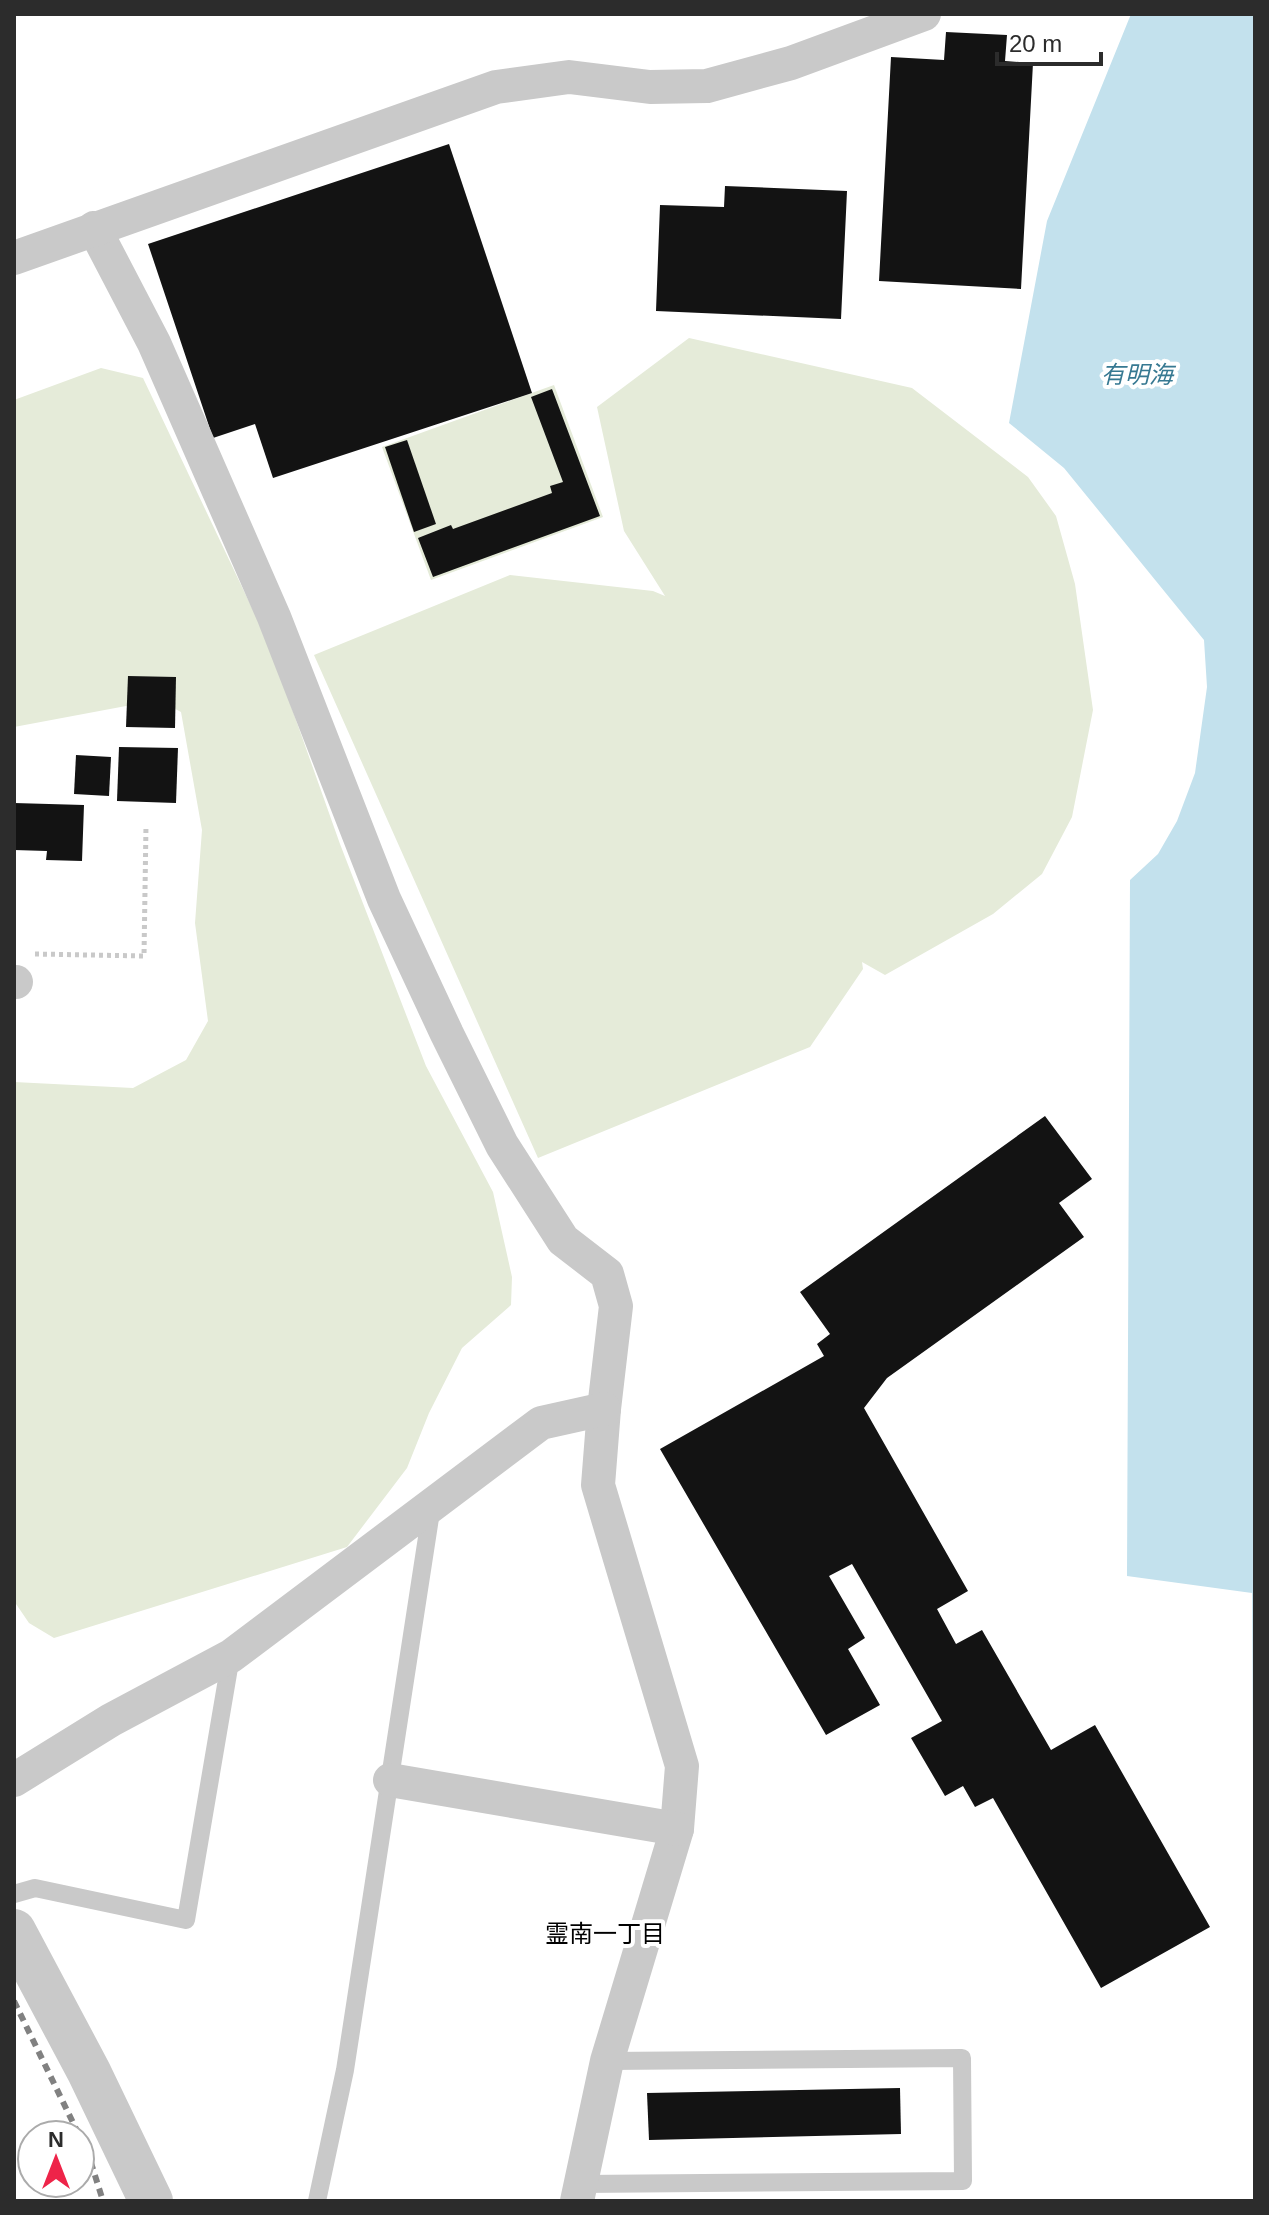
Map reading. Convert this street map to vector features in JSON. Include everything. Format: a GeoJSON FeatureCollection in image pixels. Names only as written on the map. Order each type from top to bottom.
{"type":"FeatureCollection","features":[{"type":"Feature","properties":{"kind":"street"},"geometry":{"type":"LineString","coordinates":[[14,258],[496,87],[569,77],[650,87],[707,86],[791,63],[924,14]]}},
{"type":"Feature","properties":{"kind":"street"},"geometry":{"type":"LineString","coordinates":[[94,228],[154,343],[255,574],[384,899],[447,1034],[502,1145],[563,1240],[607,1274],[616,1306],[598,1485],[682,1766],[677,1829],[607,2061],[579,2193]]}},
{"type":"Feature","properties":{"kind":"street"},"geometry":{"type":"LineString","coordinates":[[14,1780],[111,1720],[231,1656],[541,1423],[604,1409]]}},
{"type":"Feature","properties":{"kind":"street"},"geometry":{"type":"LineString","coordinates":[[390,1780],[677,1829]]}},
{"type":"Feature","properties":{"kind":"street"},"geometry":{"type":"LineString","coordinates":[[14,1931],[89,2072],[151,2201]]}},
{"type":"Feature","properties":{"kind":"lane"},"geometry":{"type":"LineString","coordinates":[[317,2201],[345,2070],[432,1505]]}},
{"type":"Feature","properties":{"kind":"lane"},"geometry":{"type":"LineString","coordinates":[[14,1894],[35,1888],[186,1920],[231,1656]]}},
{"type":"Feature","properties":{"kind":"lane"},"geometry":{"type":"LineString","coordinates":[[579,2193],[963,2181],[962,2058],[607,2061]]}},
{"type":"Feature","properties":{"kind":"path"},"geometry":{"type":"LineString","coordinates":[[19,973],[144,956],[146,825]]}},
{"type":"Feature","properties":{"kind":"green space"},"geometry":{"type":"Polygon","coordinates":[[[689,338],[912,388],[1028,477],[1056,516],[1075,584],[1093,710],[1072,817],[1042,874],[993,914],[885,975],[862,962],[863,969],[810,1047],[538,1158],[314,655],[510,575],[653,591],[665,596],[624,531],[597,407],[689,338]]]}},
{"type":"Feature","properties":{"kind":"green space"},"geometry":{"type":"Polygon","coordinates":[[[101,368],[143,378],[269,644],[340,844],[426,1066],[493,1192],[512,1277],[511,1305],[462,1348],[429,1413],[407,1468],[347,1547],[54,1638],[29,1623],[14,1601],[14,1082],[133,1088],[186,1060],[208,1021],[195,923],[202,830],[181,712],[158,700],[14,727],[14,400],[101,368]]]}},
{"type":"Feature","properties":{"kind":"green space"},"geometry":{"type":"Polygon","coordinates":[[[554,385],[603,517],[431,580],[382,447],[554,385]]]}},
{"type":"Feature","properties":{"kind":"water","name":"有明海"},"geometry":{"type":"Polygon","coordinates":[[[1131,14],[1255,14],[1255,2131],[1252,1593],[1127,1576],[1130,880],[1158,854],[1177,821],[1195,773],[1207,687],[1204,640],[1064,468],[1009,423],[1047,221],[1131,14]]]}},
{"type":"Feature","properties":{"kind":"building"},"geometry":{"type":"Polygon","coordinates":[[[946,32],[1007,35],[1005,61],[1033,63],[1021,289],[879,281],[891,57],[944,60],[946,32]]]}},
{"type":"Feature","properties":{"kind":"building"},"geometry":{"type":"Polygon","coordinates":[[[449,144],[532,393],[273,478],[255,424],[213,438],[148,244],[449,144]]]}},
{"type":"Feature","properties":{"kind":"building"},"geometry":{"type":"Polygon","coordinates":[[[725,186],[847,191],[841,319],[656,311],[660,205],[724,207],[725,186]]]}},
{"type":"Feature","properties":{"kind":"building"},"geometry":{"type":"Polygon","coordinates":[[[552,389],[600,516],[433,577],[418,538],[451,525],[453,529],[552,493],[550,486],[563,482],[531,397],[552,389]]]}},
{"type":"Feature","properties":{"kind":"building"},"geometry":{"type":"Polygon","coordinates":[[[407,440],[436,524],[414,532],[385,447],[407,440]]]}},
{"type":"Feature","properties":{"kind":"building"},"geometry":{"type":"Polygon","coordinates":[[[128,676],[176,677],[175,728],[126,727],[128,676]]]}},
{"type":"Feature","properties":{"kind":"building"},"geometry":{"type":"Polygon","coordinates":[[[119,747],[178,748],[176,803],[117,801],[119,747]]]}},
{"type":"Feature","properties":{"kind":"building"},"geometry":{"type":"Polygon","coordinates":[[[76,755],[111,757],[109,796],[74,794],[76,755]]]}},
{"type":"Feature","properties":{"kind":"building"},"geometry":{"type":"Polygon","coordinates":[[[14,803],[84,805],[82,861],[46,860],[47,851],[14,850],[14,803]]]}},
{"type":"Feature","properties":{"kind":"building"},"geometry":{"type":"Polygon","coordinates":[[[1045,1116],[1092,1179],[1059,1203],[1084,1237],[887,1378],[864,1408],[968,1591],[937,1609],[956,1644],[982,1630],[1051,1750],[1095,1725],[1210,1927],[1101,1988],[993,1798],[975,1807],[963,1786],[945,1796],[911,1738],[942,1721],[852,1564],[829,1576],[865,1638],[848,1649],[880,1705],[826,1735],[660,1449],[824,1356],[817,1344],[830,1334],[800,1292],[1045,1116]]]}},
{"type":"Feature","properties":{"kind":"building"},"geometry":{"type":"Polygon","coordinates":[[[900,2088],[901,2134],[649,2140],[647,2093],[900,2088]]]}},
{"type":"Feature","properties":{"kind":"railway"},"geometry":{"type":"LineString","coordinates":[[14,2001],[71,2119]]}},
{"type":"Feature","properties":{"kind":"railway"},"geometry":{"type":"LineString","coordinates":[[96,2179],[103,2201]]}},
{"type":"Feature","properties":{"kind":"district","name":"霊南一丁目"},"geometry":{"type":"Point","coordinates":[605,1934]}}]}
